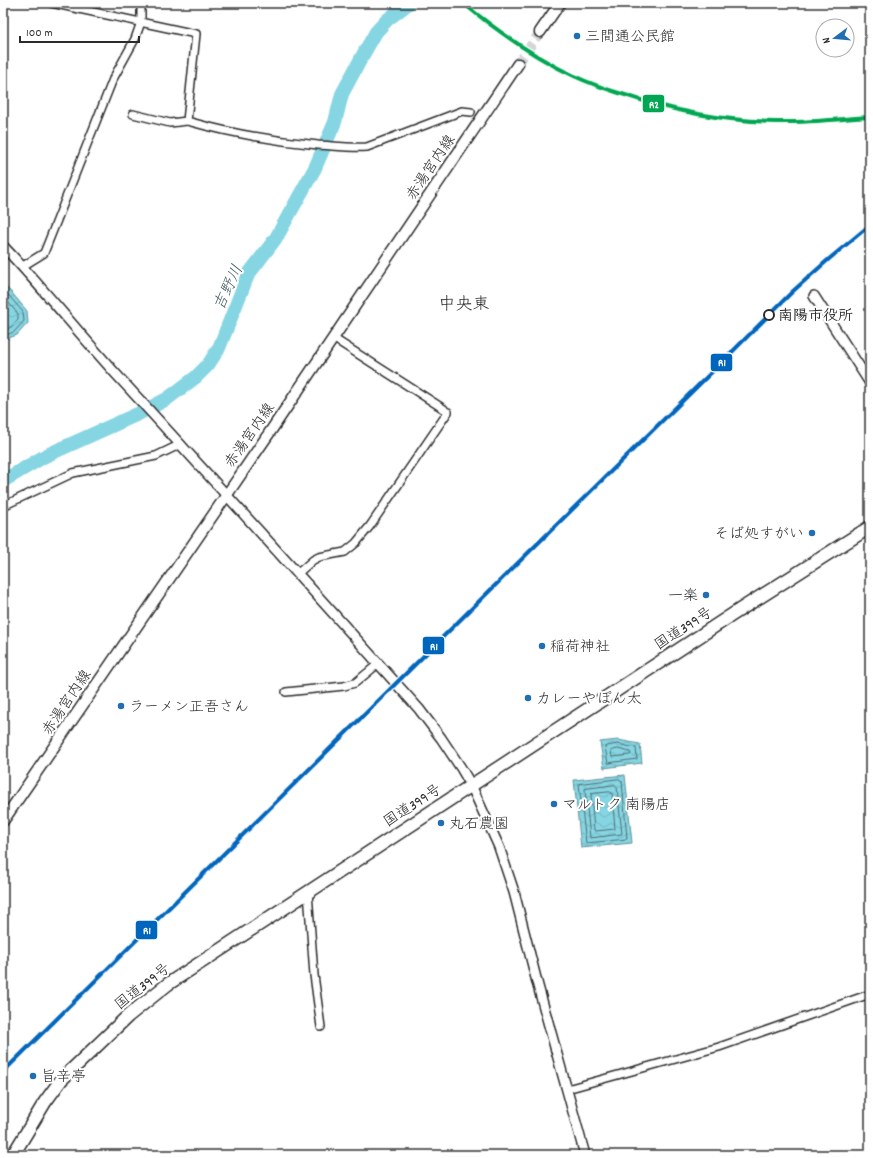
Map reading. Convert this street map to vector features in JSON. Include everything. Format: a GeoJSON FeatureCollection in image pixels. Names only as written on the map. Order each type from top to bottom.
{"type":"FeatureCollection","features":[{"type":"Feature","properties":{"kind":"highway","name":"国道399号"},"geometry":{"type":"LineString","coordinates":[[13,1155],[45,1102],[61,1080],[128,1016],[168,984],[471,785],[870,527]]}},
{"type":"Feature","properties":{"kind":"main road"},"geometry":{"type":"LineString","coordinates":[[540,32],[560,3]]}},
{"type":"Feature","properties":{"kind":"main road","name":"赤湯宮内線"},"geometry":{"type":"LineString","coordinates":[[3,821],[518,64]]}},
{"type":"Feature","properties":{"kind":"street"},"geometry":{"type":"LineString","coordinates":[[51,3],[196,34],[186,121]]}},
{"type":"Feature","properties":{"kind":"street"},"geometry":{"type":"LineString","coordinates":[[23,266],[44,252],[114,79],[135,39],[141,22],[141,3]]}},
{"type":"Feature","properties":{"kind":"street"},"geometry":{"type":"LineString","coordinates":[[133,114],[170,123],[186,121],[215,129],[284,142],[354,148],[367,147],[462,111],[471,112]]}},
{"type":"Feature","properties":{"kind":"street"},"geometry":{"type":"LineString","coordinates":[[3,246],[23,266],[103,360],[181,444],[419,709],[461,768],[471,785],[499,847],[514,892],[538,986],[585,1155]]}},
{"type":"Feature","properties":{"kind":"street"},"geometry":{"type":"LineString","coordinates":[[814,296],[870,382]]}},
{"type":"Feature","properties":{"kind":"street"},"geometry":{"type":"LineString","coordinates":[[297,574],[313,560],[319,557],[345,552],[356,543],[370,526],[446,410],[333,338]]}},
{"type":"Feature","properties":{"kind":"street"},"geometry":{"type":"LineString","coordinates":[[3,506],[73,473],[156,456],[181,444]]}},
{"type":"Feature","properties":{"kind":"street"},"geometry":{"type":"LineString","coordinates":[[286,692],[344,686],[355,683],[378,664]]}},
{"type":"Feature","properties":{"kind":"street"},"geometry":{"type":"LineString","coordinates":[[308,892],[314,975],[321,1027]]}},
{"type":"Feature","properties":{"kind":"street"},"geometry":{"type":"LineString","coordinates":[[567,1088],[719,1047],[870,994]]}},
{"type":"Feature","properties":{"kind":"water"},"geometry":{"type":"Polygon","coordinates":[[[3,284],[27,311],[28,323],[17,335],[3,340],[3,284]]]}},
{"type":"Feature","properties":{"kind":"water"},"geometry":{"type":"Polygon","coordinates":[[[618,740],[640,744],[642,763],[604,768],[600,742],[618,740]]]}},
{"type":"Feature","properties":{"kind":"water"},"geometry":{"type":"Polygon","coordinates":[[[625,775],[632,843],[581,848],[574,780],[625,775]]]}},
{"type":"Feature","properties":{"kind":"waterway","name":"吉野川"},"geometry":{"type":"LineString","coordinates":[[3,481],[45,456],[140,413],[167,399],[196,377],[208,365],[219,348],[248,275],[276,238],[315,168],[335,122],[342,94],[364,53],[376,32],[387,20],[409,3]]}},
{"type":"Feature","properties":{"kind":"tunnel"},"geometry":{"type":"LineString","coordinates":[[518,64],[540,32]]}},
{"type":"Feature","properties":{"kind":"transit line","name":"R2"},"geometry":{"type":"LineString","coordinates":[[463,3],[516,43],[559,69],[598,86],[641,100],[698,114],[737,120],[799,122],[870,117]]}},
{"type":"Feature","properties":{"kind":"transit line","name":"R1"},"geometry":{"type":"LineString","coordinates":[[3,1072],[792,292],[870,225]]}},
{"type":"Feature","properties":{"kind":"place","name":"三間通公民館"},"geometry":{"type":"Point","coordinates":[577,36]}},
{"type":"Feature","properties":{"kind":"place","name":"南陽市役所"},"geometry":{"type":"Point","coordinates":[769,315]}},
{"type":"Feature","properties":{"kind":"place","name":"そば処すがい"},"geometry":{"type":"Point","coordinates":[812,533]}},
{"type":"Feature","properties":{"kind":"place","name":"一楽"},"geometry":{"type":"Point","coordinates":[706,595]}},
{"type":"Feature","properties":{"kind":"place","name":"稲荷神社"},"geometry":{"type":"Point","coordinates":[542,646]}},
{"type":"Feature","properties":{"kind":"place","name":"カレーやぽん太"},"geometry":{"type":"Point","coordinates":[528,698]}},
{"type":"Feature","properties":{"kind":"place","name":"ラーメン正吾さん"},"geometry":{"type":"Point","coordinates":[121,706]}},
{"type":"Feature","properties":{"kind":"place","name":"マルトク 南陽店"},"geometry":{"type":"Point","coordinates":[554,804]}},
{"type":"Feature","properties":{"kind":"place","name":"丸石農園"},"geometry":{"type":"Point","coordinates":[441,823]}},
{"type":"Feature","properties":{"kind":"place","name":"旨辛亭"},"geometry":{"type":"Point","coordinates":[33,1076]}},
{"type":"Feature","properties":{"kind":"district","name":"中央東"},"geometry":{"type":"Point","coordinates":[464,303]}}]}
